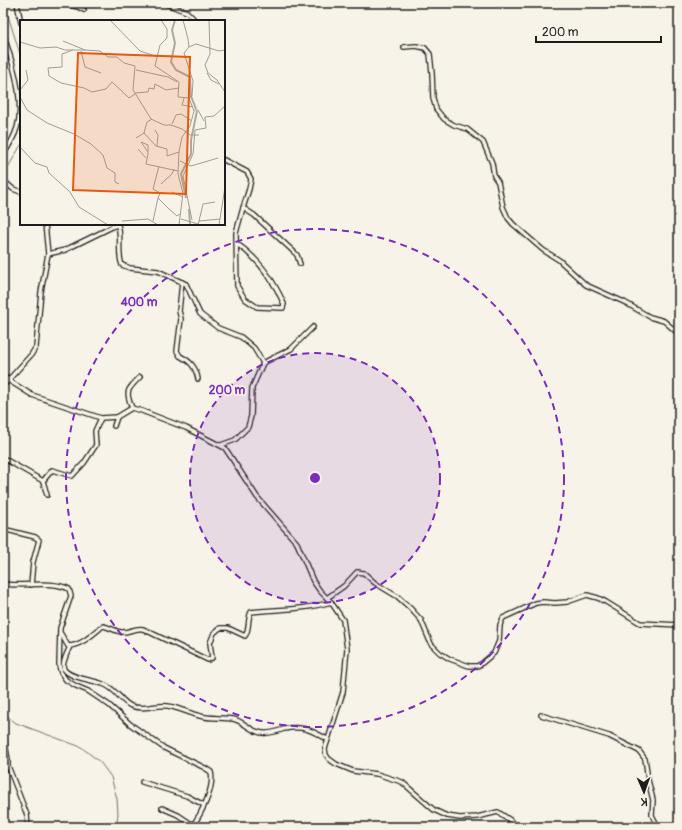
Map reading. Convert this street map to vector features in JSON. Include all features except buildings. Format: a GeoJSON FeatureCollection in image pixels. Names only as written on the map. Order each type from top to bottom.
{"type":"FeatureCollection","features":[{"type":"Feature","properties":{"kind":"street"},"geometry":{"type":"LineString","coordinates":[[17,3],[20,20]]}},
{"type":"Feature","properties":{"kind":"street"},"geometry":{"type":"LineString","coordinates":[[62,3],[84,10]]}},
{"type":"Feature","properties":{"kind":"street"},"geometry":{"type":"LineString","coordinates":[[164,3],[188,12],[195,20]]}},
{"type":"Feature","properties":{"kind":"street"},"geometry":{"type":"LineString","coordinates":[[3,34],[19,94],[18,126],[12,142],[3,155]]}},
{"type":"Feature","properties":{"kind":"street"},"geometry":{"type":"LineString","coordinates":[[404,46],[425,48],[430,54],[433,98],[436,109],[444,119],[454,125],[466,129],[483,142],[492,163],[494,176],[498,182],[503,207],[508,218],[513,224],[543,250],[559,260],[586,285],[624,302],[650,317],[664,321],[679,334]]}},
{"type":"Feature","properties":{"kind":"street"},"geometry":{"type":"LineString","coordinates":[[225,161],[247,172],[251,179],[250,190],[236,233],[238,244],[237,286],[245,299],[258,307],[283,308],[284,304],[274,283],[252,255],[238,244]]}},
{"type":"Feature","properties":{"kind":"street"},"geometry":{"type":"LineString","coordinates":[[3,180],[14,189],[20,192]]}},
{"type":"Feature","properties":{"kind":"street"},"geometry":{"type":"LineString","coordinates":[[243,208],[254,214],[294,252],[300,264]]}},
{"type":"Feature","properties":{"kind":"street"},"geometry":{"type":"LineString","coordinates":[[3,386],[32,355],[36,347],[48,254],[45,225]]}},
{"type":"Feature","properties":{"kind":"street"},"geometry":{"type":"LineString","coordinates":[[48,254],[65,250],[118,225],[120,231],[120,260],[122,266],[158,271],[186,284],[200,314],[218,328],[241,337],[254,348],[263,362]]}},
{"type":"Feature","properties":{"kind":"street"},"geometry":{"type":"LineString","coordinates":[[182,282],[177,351],[180,356],[187,359],[194,366],[198,379]]}},
{"type":"Feature","properties":{"kind":"street"},"geometry":{"type":"LineString","coordinates":[[221,445],[235,440],[248,428],[251,416],[252,388],[263,362],[291,349],[312,327]]}},
{"type":"Feature","properties":{"kind":"street"},"geometry":{"type":"LineString","coordinates":[[3,375],[8,380],[32,395],[101,418],[117,417],[132,408],[186,428],[226,448],[241,474],[264,507],[296,543],[313,582],[331,602],[343,620],[347,649],[343,692],[327,739],[325,749],[326,755],[336,764],[353,771],[377,774],[402,782],[434,810],[447,816],[460,818],[477,817],[498,812],[510,820],[515,827]]}},
{"type":"Feature","properties":{"kind":"street"},"geometry":{"type":"LineString","coordinates":[[132,408],[127,394],[128,388],[140,377]]}},
{"type":"Feature","properties":{"kind":"street"},"geometry":{"type":"LineString","coordinates":[[114,426],[117,417]]}},
{"type":"Feature","properties":{"kind":"street"},"geometry":{"type":"LineString","coordinates":[[43,481],[52,470],[72,476],[84,463],[96,445],[95,431],[101,418]]}},
{"type":"Feature","properties":{"kind":"street"},"geometry":{"type":"LineString","coordinates":[[3,458],[43,481],[47,495]]}},
{"type":"Feature","properties":{"kind":"street"},"geometry":{"type":"LineString","coordinates":[[3,529],[35,537],[39,540],[33,562],[31,585]]}},
{"type":"Feature","properties":{"kind":"street"},"geometry":{"type":"LineString","coordinates":[[327,598],[344,586],[357,572],[364,573],[375,583],[398,596],[410,608],[421,620],[432,644],[440,653],[450,659],[469,666],[477,666],[482,664],[494,653],[499,641],[500,625],[503,618],[536,603],[567,602],[587,595],[606,602],[626,616],[640,623],[679,625]]}},
{"type":"Feature","properties":{"kind":"street"},"geometry":{"type":"LineString","coordinates":[[3,584],[63,586],[69,589],[71,596],[60,632],[59,666],[61,672],[66,680],[88,691],[109,705],[130,724],[164,748],[211,772],[212,782],[208,797],[193,825]]}},
{"type":"Feature","properties":{"kind":"street"},"geometry":{"type":"LineString","coordinates":[[327,739],[309,729],[294,727],[264,733],[256,732],[233,719],[214,719],[166,706],[149,708],[132,706],[110,687],[92,680],[72,676],[64,670],[63,667],[70,646],[89,638],[103,626],[121,632],[129,632],[138,628],[143,629],[208,660],[212,658],[210,643],[214,633],[220,628],[228,628],[245,636],[248,632],[249,616],[251,612],[305,608],[331,602]]}},
{"type":"Feature","properties":{"kind":"street"},"geometry":{"type":"LineString","coordinates":[[60,632],[68,646],[70,646]]}},
{"type":"Feature","properties":{"kind":"street"},"geometry":{"type":"LineString","coordinates":[[541,715],[610,736],[639,751],[645,760],[653,800],[652,816],[658,827]]}},
{"type":"Feature","properties":{"kind":"street"},"geometry":{"type":"LineString","coordinates":[[3,735],[8,766],[27,815],[28,827]]}},
{"type":"Feature","properties":{"kind":"street"},"geometry":{"type":"LineString","coordinates":[[142,782],[187,796],[204,805]]}},
{"type":"Feature","properties":{"kind":"street"},"geometry":{"type":"LineString","coordinates":[[162,808],[178,815],[193,825],[202,827]]}},
{"type":"Feature","properties":{"kind":"waterway"},"geometry":{"type":"LineString","coordinates":[[4,3],[20,54]]}},
{"type":"Feature","properties":{"kind":"waterway"},"geometry":{"type":"LineString","coordinates":[[3,176],[20,147]]}},
{"type":"Feature","properties":{"kind":"waterway"},"geometry":{"type":"LineString","coordinates":[[3,713],[16,723],[81,747],[100,762],[111,777],[117,799],[118,814],[116,827]]}}]}
